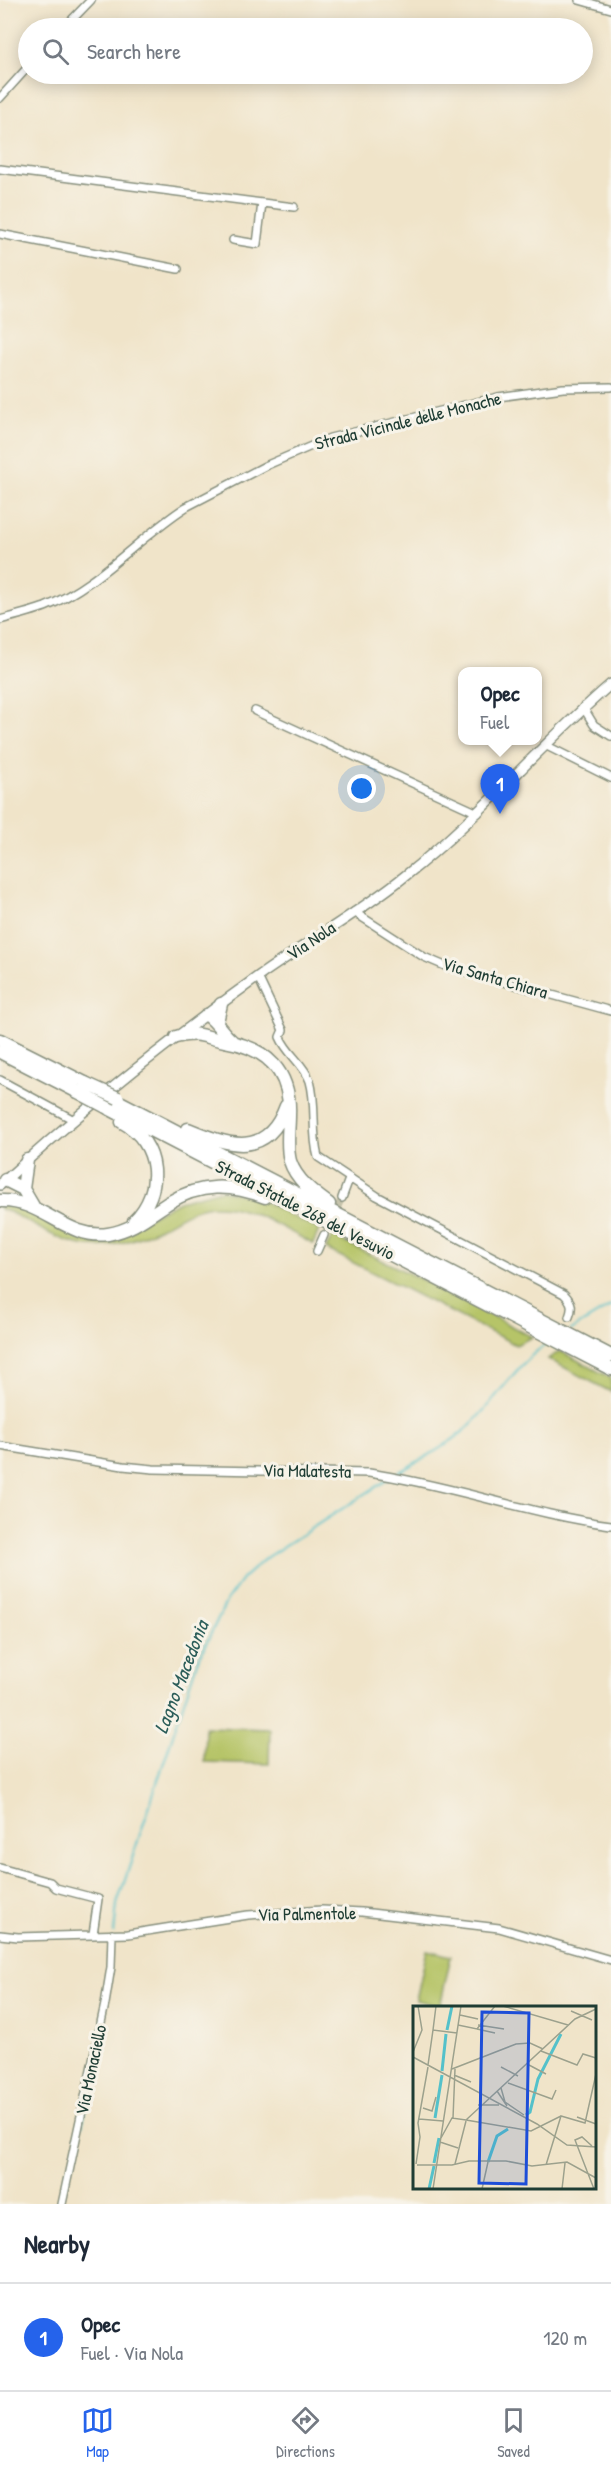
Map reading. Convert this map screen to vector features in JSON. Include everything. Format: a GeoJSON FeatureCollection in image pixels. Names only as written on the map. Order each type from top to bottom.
{"type":"FeatureCollection","features":[{"type":"Feature","properties":{"kind":"highway"},"geometry":{"type":"LineString","coordinates":[[209,1037],[209,1018],[221,1004]]}},
{"type":"Feature","properties":{"kind":"highway"},"geometry":{"type":"LineString","coordinates":[[209,1018],[233,1042]]}},
{"type":"Feature","properties":{"kind":"highway"},"geometry":{"type":"LineString","coordinates":[[176,1037],[192,1033],[233,1042],[273,1062],[284,1077],[288,1099],[288,1146],[290,1161],[297,1176],[327,1203],[424,1260]]}},
{"type":"Feature","properties":{"kind":"highway","name":"Strada Statale 268 del Vesuvio"},"geometry":{"type":"LineString","coordinates":[[0,1040],[78,1090]]}},
{"type":"Feature","properties":{"kind":"highway","name":"Strada Statale 268 del Vesuvio"},"geometry":{"type":"LineString","coordinates":[[0,1052],[424,1260],[541,1327]]}},
{"type":"Feature","properties":{"kind":"highway"},"geometry":{"type":"LineString","coordinates":[[111,1105],[224,1143],[239,1145],[252,1144],[269,1135],[279,1124],[288,1099]]}},
{"type":"Feature","properties":{"kind":"highway"},"geometry":{"type":"LineString","coordinates":[[111,1105],[127,1125],[139,1134],[148,1148],[154,1166],[153,1188],[147,1205],[130,1225]]}},
{"type":"Feature","properties":{"kind":"highway","name":"Strada Statale 268 del Vesuvio"},"geometry":{"type":"LineString","coordinates":[[111,1105],[338,1227],[573,1343],[611,1356]]}},
{"type":"Feature","properties":{"kind":"highway"},"geometry":{"type":"LineString","coordinates":[[27,1160],[23,1189],[33,1206]]}},
{"type":"Feature","properties":{"kind":"highway"},"geometry":{"type":"LineString","coordinates":[[3,1182],[6,1201],[33,1206],[74,1230],[90,1234],[112,1233],[130,1225],[137,1225],[184,1194],[224,1186],[244,1189],[338,1227]]}},
{"type":"Feature","properties":{"kind":"highway"},"geometry":{"type":"LineString","coordinates":[[3,1182],[23,1189]]}},
{"type":"Feature","properties":{"kind":"highway","name":"Strada Statale 268 del Vesuvio"},"geometry":{"type":"LineString","coordinates":[[573,1343],[611,1369]]}},
{"type":"Feature","properties":{"kind":"street"},"geometry":{"type":"LineString","coordinates":[[73,18],[90,0]]}},
{"type":"Feature","properties":{"kind":"street"},"geometry":{"type":"LineString","coordinates":[[579,0],[611,9]]}},
{"type":"Feature","properties":{"kind":"street"},"geometry":{"type":"LineString","coordinates":[[0,98],[18,78]]}},
{"type":"Feature","properties":{"kind":"street"},"geometry":{"type":"LineString","coordinates":[[0,169],[294,207]]}},
{"type":"Feature","properties":{"kind":"street"},"geometry":{"type":"LineString","coordinates":[[232,240],[257,243],[262,203]]}},
{"type":"Feature","properties":{"kind":"street"},"geometry":{"type":"LineString","coordinates":[[0,234],[178,269]]}},
{"type":"Feature","properties":{"kind":"street","name":"Strada Vicinale delle Monache"},"geometry":{"type":"LineString","coordinates":[[0,620],[45,607],[62,598],[97,576],[167,519],[186,507],[313,444],[498,397],[563,388],[611,387]]}},
{"type":"Feature","properties":{"kind":"street","name":"Via Nola"},"geometry":{"type":"LineString","coordinates":[[221,1004],[404,877],[478,813],[544,745],[611,684]]}},
{"type":"Feature","properties":{"kind":"street"},"geometry":{"type":"LineString","coordinates":[[584,707],[594,725],[611,735]]}},
{"type":"Feature","properties":{"kind":"street"},"geometry":{"type":"LineString","coordinates":[[255,711],[478,813]]}},
{"type":"Feature","properties":{"kind":"street"},"geometry":{"type":"LineString","coordinates":[[544,745],[611,778]]}},
{"type":"Feature","properties":{"kind":"street","name":"Via Santa Chiara"},"geometry":{"type":"LineString","coordinates":[[354,912],[424,957],[445,966],[611,1011]]}},
{"type":"Feature","properties":{"kind":"street"},"geometry":{"type":"LineString","coordinates":[[258,977],[283,1030],[280,1037],[283,1045],[308,1076],[313,1092],[315,1146],[318,1157],[349,1179],[564,1294],[570,1301],[572,1309],[569,1317]]}},
{"type":"Feature","properties":{"kind":"street"},"geometry":{"type":"LineString","coordinates":[[3,1182],[116,1083],[176,1037],[209,1018]]}},
{"type":"Feature","properties":{"kind":"street"},"geometry":{"type":"LineString","coordinates":[[0,1080],[74,1120]]}},
{"type":"Feature","properties":{"kind":"street"},"geometry":{"type":"LineString","coordinates":[[342,1198],[349,1179]]}},
{"type":"Feature","properties":{"kind":"street"},"geometry":{"type":"LineString","coordinates":[[317,1251],[324,1235]]}},
{"type":"Feature","properties":{"kind":"street","name":"Via Malatesta"},"geometry":{"type":"LineString","coordinates":[[0,1446],[123,1466],[369,1473],[423,1483],[547,1514],[611,1525]]}},
{"type":"Feature","properties":{"kind":"street"},"geometry":{"type":"LineString","coordinates":[[0,1869],[50,1882],[56,1888],[98,1899],[93,1934]]}},
{"type":"Feature","properties":{"kind":"street","name":"Via Palmentole"},"geometry":{"type":"LineString","coordinates":[[0,1935],[18,1937],[128,1934],[248,1915],[339,1910],[499,1928],[611,1959]]}},
{"type":"Feature","properties":{"kind":"street","name":"Via Monaciello"},"geometry":{"type":"LineString","coordinates":[[62,2204],[105,2004],[111,1967],[112,1934]]}},
{"type":"Feature","properties":{"kind":"green space"},"geometry":{"type":"Polygon","coordinates":[[[221,1190],[257,1198],[319,1230],[313,1244],[266,1219],[241,1209],[228,1207],[200,1208],[137,1238],[99,1246],[66,1241],[0,1209],[0,1204],[20,1208],[83,1240],[111,1239],[179,1201],[221,1190]]]}},
{"type":"Feature","properties":{"kind":"green space"},"geometry":{"type":"Polygon","coordinates":[[[332,1236],[441,1289],[532,1337],[516,1345],[326,1249],[332,1236]]]}},
{"type":"Feature","properties":{"kind":"green space"},"geometry":{"type":"Polygon","coordinates":[[[560,1351],[611,1378],[611,1392],[548,1359],[560,1351]]]}},
{"type":"Feature","properties":{"kind":"green space"},"geometry":{"type":"Polygon","coordinates":[[[205,1727],[270,1729],[269,1764],[204,1762],[205,1727]]]}},
{"type":"Feature","properties":{"kind":"green space"},"geometry":{"type":"Polygon","coordinates":[[[427,1950],[451,1956],[440,2006],[416,2000],[427,1950]]]}},
{"type":"Feature","properties":{"kind":"waterway","name":"Lagno Macedonia"},"geometry":{"type":"LineString","coordinates":[[571,1330],[611,1306]]}},
{"type":"Feature","properties":{"kind":"waterway","name":"Lagno Macedonia"},"geometry":{"type":"LineString","coordinates":[[394,1475],[436,1451],[466,1429],[519,1368],[550,1342]]}},
{"type":"Feature","properties":{"kind":"waterway","name":"Lagno Macedonia"},"geometry":{"type":"LineString","coordinates":[[114,1933],[117,1904],[197,1662],[227,1600],[243,1578],[267,1557],[390,1478]]}},
{"type":"Feature","properties":{"kind":"waterway","name":"Lagno Macedonia"},"geometry":{"type":"LineString","coordinates":[[82,2125],[94,2072]]}},
{"type":"Feature","properties":{"kind":"tunnel"},"geometry":{"type":"LineString","coordinates":[[324,1235],[342,1198]]}},
{"type":"Feature","properties":{"kind":"place","name":"Opec"},"geometry":{"type":"Point","coordinates":[500,814]}}]}
